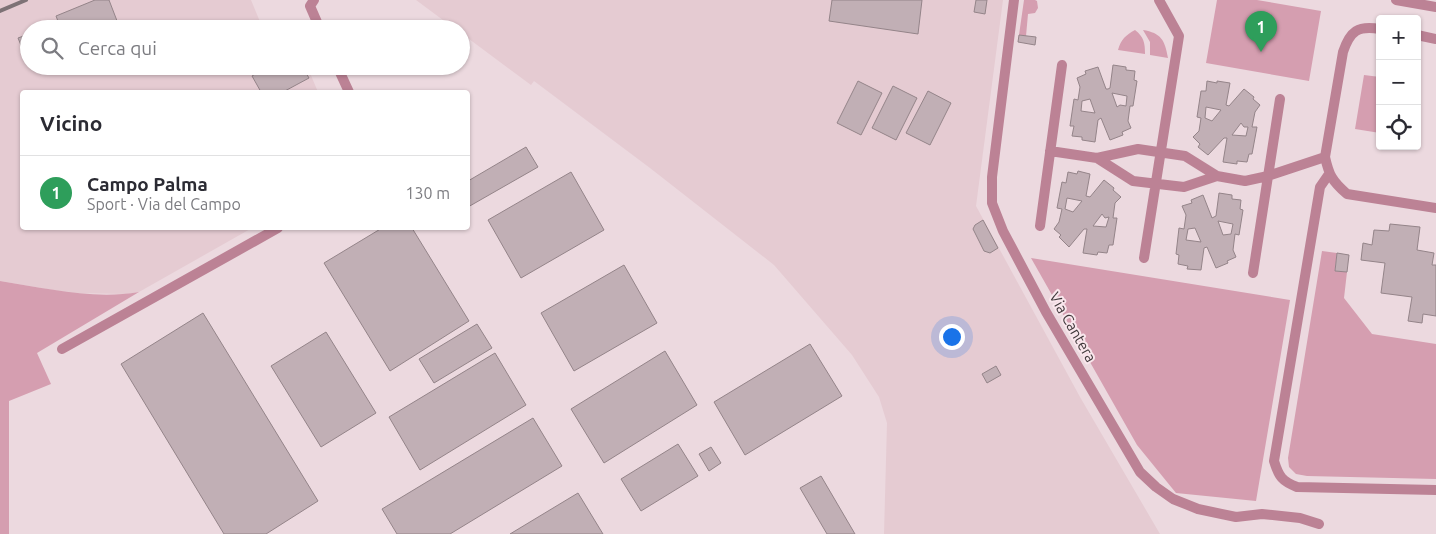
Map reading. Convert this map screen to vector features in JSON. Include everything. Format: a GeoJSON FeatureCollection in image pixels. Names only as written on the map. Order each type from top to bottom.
{"type":"FeatureCollection","features":[{"type":"Feature","properties":{"kind":"street"},"geometry":{"type":"LineString","coordinates":[[314,0],[310,6],[316,20]]}},
{"type":"Feature","properties":{"kind":"street","name":"Via Cantera"},"geometry":{"type":"LineString","coordinates":[[1014,0],[992,177],[992,203],[1003,231],[1046,312],[1140,472],[1156,487],[1173,499],[1198,509],[1236,517],[1262,514],[1300,518],[1319,524]]}},
{"type":"Feature","properties":{"kind":"street"},"geometry":{"type":"LineString","coordinates":[[1144,258],[1179,36],[1159,0]]}},
{"type":"Feature","properties":{"kind":"street"},"geometry":{"type":"LineString","coordinates":[[1396,0],[1436,7]]}},
{"type":"Feature","properties":{"kind":"street"},"geometry":{"type":"LineString","coordinates":[[1376,28],[1365,27],[1360,29],[1350,37],[1343,52],[1325,157],[1329,174],[1337,186],[1347,194],[1436,208]]}},
{"type":"Feature","properties":{"kind":"street"},"geometry":{"type":"LineString","coordinates":[[1421,36],[1436,38]]}},
{"type":"Feature","properties":{"kind":"street"},"geometry":{"type":"LineString","coordinates":[[1040,226],[1062,65]]}},
{"type":"Feature","properties":{"kind":"street"},"geometry":{"type":"LineString","coordinates":[[341,75],[348,90]]}},
{"type":"Feature","properties":{"kind":"street"},"geometry":{"type":"LineString","coordinates":[[1253,273],[1280,99]]}},
{"type":"Feature","properties":{"kind":"street"},"geometry":{"type":"LineString","coordinates":[[1050,151],[1097,158],[1138,150],[1185,156],[1217,176],[1245,181],[1268,176],[1325,157]]}},
{"type":"Feature","properties":{"kind":"street"},"geometry":{"type":"LineString","coordinates":[[1097,158],[1133,181],[1184,187],[1217,176]]}},
{"type":"Feature","properties":{"kind":"street"},"geometry":{"type":"LineString","coordinates":[[1329,174],[1320,187],[1274,462],[1278,474],[1286,483],[1297,487],[1436,490]]}},
{"type":"Feature","properties":{"kind":"street"},"geometry":{"type":"LineString","coordinates":[[62,349],[274,230]]}},
{"type":"Feature","properties":{"kind":"shaded area"},"geometry":{"type":"Polygon","coordinates":[[[0,0],[251,0],[259,20],[20,20],[20,75],[311,75],[317,90],[20,90],[20,230],[248,230],[139,292],[126,294],[70,293],[0,281],[0,0]]]}},
{"type":"Feature","properties":{"kind":"shaded area"},"geometry":{"type":"Polygon","coordinates":[[[416,0],[1003,0],[976,206],[1080,397],[1160,534],[884,534],[887,423],[879,397],[852,355],[774,265],[650,168],[534,81],[531,85],[470,40],[470,20],[443,20],[416,0]]]}},
{"type":"Feature","properties":{"kind":"shaded area"},"geometry":{"type":"Polygon","coordinates":[[[1024,0],[1037,1],[1038,8],[1035,13],[1028,14],[1026,36],[1019,35],[1024,0]]]}},
{"type":"Feature","properties":{"kind":"shaded area"},"geometry":{"type":"Polygon","coordinates":[[[1217,0],[1257,0],[1321,11],[1309,81],[1206,63],[1217,0]]]}},
{"type":"Feature","properties":{"kind":"shaded area"},"geometry":{"type":"Polygon","coordinates":[[[1135,30],[1143,40],[1145,54],[1118,50],[1124,38],[1135,30]]]}},
{"type":"Feature","properties":{"kind":"shaded area"},"geometry":{"type":"Polygon","coordinates":[[[1143,30],[1154,33],[1161,38],[1164,42],[1168,58],[1150,55],[1150,42],[1143,30]]]}},
{"type":"Feature","properties":{"kind":"shaded area"},"geometry":{"type":"Polygon","coordinates":[[[1364,75],[1376,76],[1376,132],[1355,129],[1364,75]]]}},
{"type":"Feature","properties":{"kind":"shaded area"},"geometry":{"type":"Polygon","coordinates":[[[1322,251],[1337,253],[1335,271],[1347,272],[1344,298],[1372,334],[1436,344],[1436,479],[1307,476],[1296,474],[1289,467],[1288,458],[1322,251]]]}},
{"type":"Feature","properties":{"kind":"shaded area"},"geometry":{"type":"Polygon","coordinates":[[[1031,258],[1290,300],[1256,501],[1176,493],[1137,445],[1031,258]]]}},
{"type":"Feature","properties":{"kind":"shaded area"},"geometry":{"type":"Polygon","coordinates":[[[0,281],[87,294],[104,295],[139,292],[37,353],[51,384],[9,401],[9,534],[0,534],[0,281]]]}},
{"type":"Feature","properties":{"kind":"building"},"geometry":{"type":"Polygon","coordinates":[[[95,0],[109,0],[117,20],[58,20],[56,16],[95,0]]]}},
{"type":"Feature","properties":{"kind":"building"},"geometry":{"type":"Polygon","coordinates":[[[832,0],[922,0],[918,34],[829,21],[832,0]]]}},
{"type":"Feature","properties":{"kind":"building"},"geometry":{"type":"Polygon","coordinates":[[[976,0],[987,0],[985,14],[974,12],[976,0]]]}},
{"type":"Feature","properties":{"kind":"building"},"geometry":{"type":"Polygon","coordinates":[[[1019,35],[1036,37],[1035,45],[1018,42],[1019,35]]]}},
{"type":"Feature","properties":{"kind":"building"},"geometry":{"type":"Polygon","coordinates":[[[1113,65],[1135,71],[1134,80],[1137,81],[1133,106],[1130,106],[1128,121],[1131,128],[1122,132],[1123,135],[1110,140],[1101,118],[1098,120],[1095,142],[1082,140],[1082,137],[1072,136],[1074,126],[1070,126],[1074,99],[1078,100],[1080,87],[1077,78],[1086,74],[1085,71],[1098,67],[1106,89],[1110,88],[1113,65]],[[1112,93],[1117,107],[1120,105],[1126,106],[1127,96],[1112,93]],[[1090,99],[1082,101],[1081,111],[1095,113],[1090,99]]]}},
{"type":"Feature","properties":{"kind":"building"},"geometry":{"type":"Polygon","coordinates":[[[307,75],[309,78],[287,90],[260,90],[252,76],[307,75]]]}},
{"type":"Feature","properties":{"kind":"building"},"geometry":{"type":"Polygon","coordinates":[[[858,81],[882,93],[861,135],[837,123],[858,81]]]}},
{"type":"Feature","properties":{"kind":"building"},"geometry":{"type":"Polygon","coordinates":[[[1207,81],[1230,83],[1226,105],[1229,106],[1244,89],[1260,105],[1255,112],[1252,127],[1257,127],[1252,154],[1249,154],[1247,162],[1237,161],[1237,164],[1223,162],[1227,138],[1224,138],[1208,155],[1198,147],[1200,144],[1193,137],[1199,131],[1201,118],[1197,117],[1201,91],[1206,91],[1207,81]],[[1206,107],[1205,118],[1212,121],[1221,110],[1206,107]],[[1241,123],[1232,135],[1246,136],[1248,127],[1244,127],[1241,123]]]}},
{"type":"Feature","properties":{"kind":"building"},"geometry":{"type":"Polygon","coordinates":[[[893,86],[917,98],[896,140],[872,128],[893,86]]]}},
{"type":"Feature","properties":{"kind":"building"},"geometry":{"type":"Polygon","coordinates":[[[928,91],[951,103],[930,145],[906,133],[928,91]]]}},
{"type":"Feature","properties":{"kind":"building"},"geometry":{"type":"Polygon","coordinates":[[[526,147],[538,167],[470,206],[470,180],[526,147]]]}},
{"type":"Feature","properties":{"kind":"building"},"geometry":{"type":"Polygon","coordinates":[[[1078,171],[1090,174],[1086,196],[1090,197],[1104,180],[1121,197],[1115,203],[1113,218],[1117,218],[1113,245],[1109,245],[1107,253],[1098,252],[1097,255],[1083,253],[1087,229],[1084,229],[1069,247],[1059,237],[1061,235],[1054,229],[1059,222],[1062,209],[1057,208],[1062,182],[1066,183],[1068,172],[1077,174],[1078,171]],[[1067,198],[1065,209],[1073,212],[1082,201],[1067,198]],[[1102,214],[1093,226],[1106,227],[1109,217],[1105,218],[1102,214]]]}},
{"type":"Feature","properties":{"kind":"building"},"geometry":{"type":"Polygon","coordinates":[[[571,172],[604,230],[521,278],[488,220],[571,172]]]}},
{"type":"Feature","properties":{"kind":"building"},"geometry":{"type":"Polygon","coordinates":[[[1219,193],[1232,195],[1232,199],[1241,200],[1240,209],[1243,210],[1239,235],[1235,234],[1233,250],[1236,257],[1216,268],[1207,247],[1204,248],[1201,270],[1187,269],[1188,266],[1178,264],[1179,255],[1176,254],[1179,228],[1184,229],[1186,215],[1182,206],[1192,203],[1191,200],[1203,195],[1212,218],[1216,216],[1219,193]],[[1218,221],[1223,235],[1231,234],[1233,224],[1218,221]],[[1195,228],[1188,229],[1186,240],[1201,242],[1195,228]]]}},
{"type":"Feature","properties":{"kind":"building"},"geometry":{"type":"Polygon","coordinates":[[[983,220],[998,248],[990,253],[984,251],[973,229],[975,225],[983,220]]]}},
{"type":"Feature","properties":{"kind":"building"},"geometry":{"type":"Polygon","coordinates":[[[1390,224],[1420,227],[1417,250],[1434,253],[1432,265],[1436,265],[1436,316],[1423,314],[1422,323],[1408,321],[1412,297],[1381,293],[1385,263],[1361,260],[1363,243],[1372,245],[1374,230],[1389,231],[1390,224]]]}},
{"type":"Feature","properties":{"kind":"building"},"geometry":{"type":"Polygon","coordinates":[[[379,230],[413,230],[469,321],[390,371],[324,263],[379,230]]]}},
{"type":"Feature","properties":{"kind":"building"},"geometry":{"type":"Polygon","coordinates":[[[1337,253],[1349,255],[1347,272],[1335,271],[1337,253]]]}},
{"type":"Feature","properties":{"kind":"building"},"geometry":{"type":"Polygon","coordinates":[[[624,265],[657,323],[574,371],[541,313],[624,265]]]}},
{"type":"Feature","properties":{"kind":"building"},"geometry":{"type":"Polygon","coordinates":[[[203,313],[318,501],[266,534],[224,534],[121,364],[203,313]]]}},
{"type":"Feature","properties":{"kind":"building"},"geometry":{"type":"Polygon","coordinates":[[[477,324],[492,348],[434,383],[419,359],[477,324]]]}},
{"type":"Feature","properties":{"kind":"building"},"geometry":{"type":"Polygon","coordinates":[[[326,332],[376,413],[321,447],[271,366],[326,332]]]}},
{"type":"Feature","properties":{"kind":"building"},"geometry":{"type":"Polygon","coordinates":[[[810,344],[842,396],[745,455],[714,402],[810,344]]]}},
{"type":"Feature","properties":{"kind":"building"},"geometry":{"type":"Polygon","coordinates":[[[665,351],[697,405],[604,463],[571,409],[665,351]]]}},
{"type":"Feature","properties":{"kind":"building"},"geometry":{"type":"Polygon","coordinates":[[[495,353],[526,405],[420,470],[389,417],[495,353]]]}},
{"type":"Feature","properties":{"kind":"building"},"geometry":{"type":"Polygon","coordinates":[[[996,366],[1001,375],[987,383],[982,374],[996,366]]]}},
{"type":"Feature","properties":{"kind":"building"},"geometry":{"type":"Polygon","coordinates":[[[533,418],[562,466],[450,534],[397,534],[382,509],[533,418]]]}},
{"type":"Feature","properties":{"kind":"building"},"geometry":{"type":"Polygon","coordinates":[[[678,444],[698,476],[641,511],[621,479],[678,444]]]}},
{"type":"Feature","properties":{"kind":"building"},"geometry":{"type":"Polygon","coordinates":[[[711,447],[721,463],[709,471],[699,454],[711,447]]]}},
{"type":"Feature","properties":{"kind":"building"},"geometry":{"type":"Polygon","coordinates":[[[821,476],[855,534],[827,534],[800,488],[821,476]]]}},
{"type":"Feature","properties":{"kind":"building"},"geometry":{"type":"Polygon","coordinates":[[[578,493],[603,534],[510,534],[578,493]]]}},
{"type":"Feature","properties":{"kind":"railway"},"geometry":{"type":"LineString","coordinates":[[0,11],[26,0]]}},
{"type":"Feature","properties":{"kind":"place","name":"Campo Palma"},"geometry":{"type":"Point","coordinates":[1261,52]}}]}
